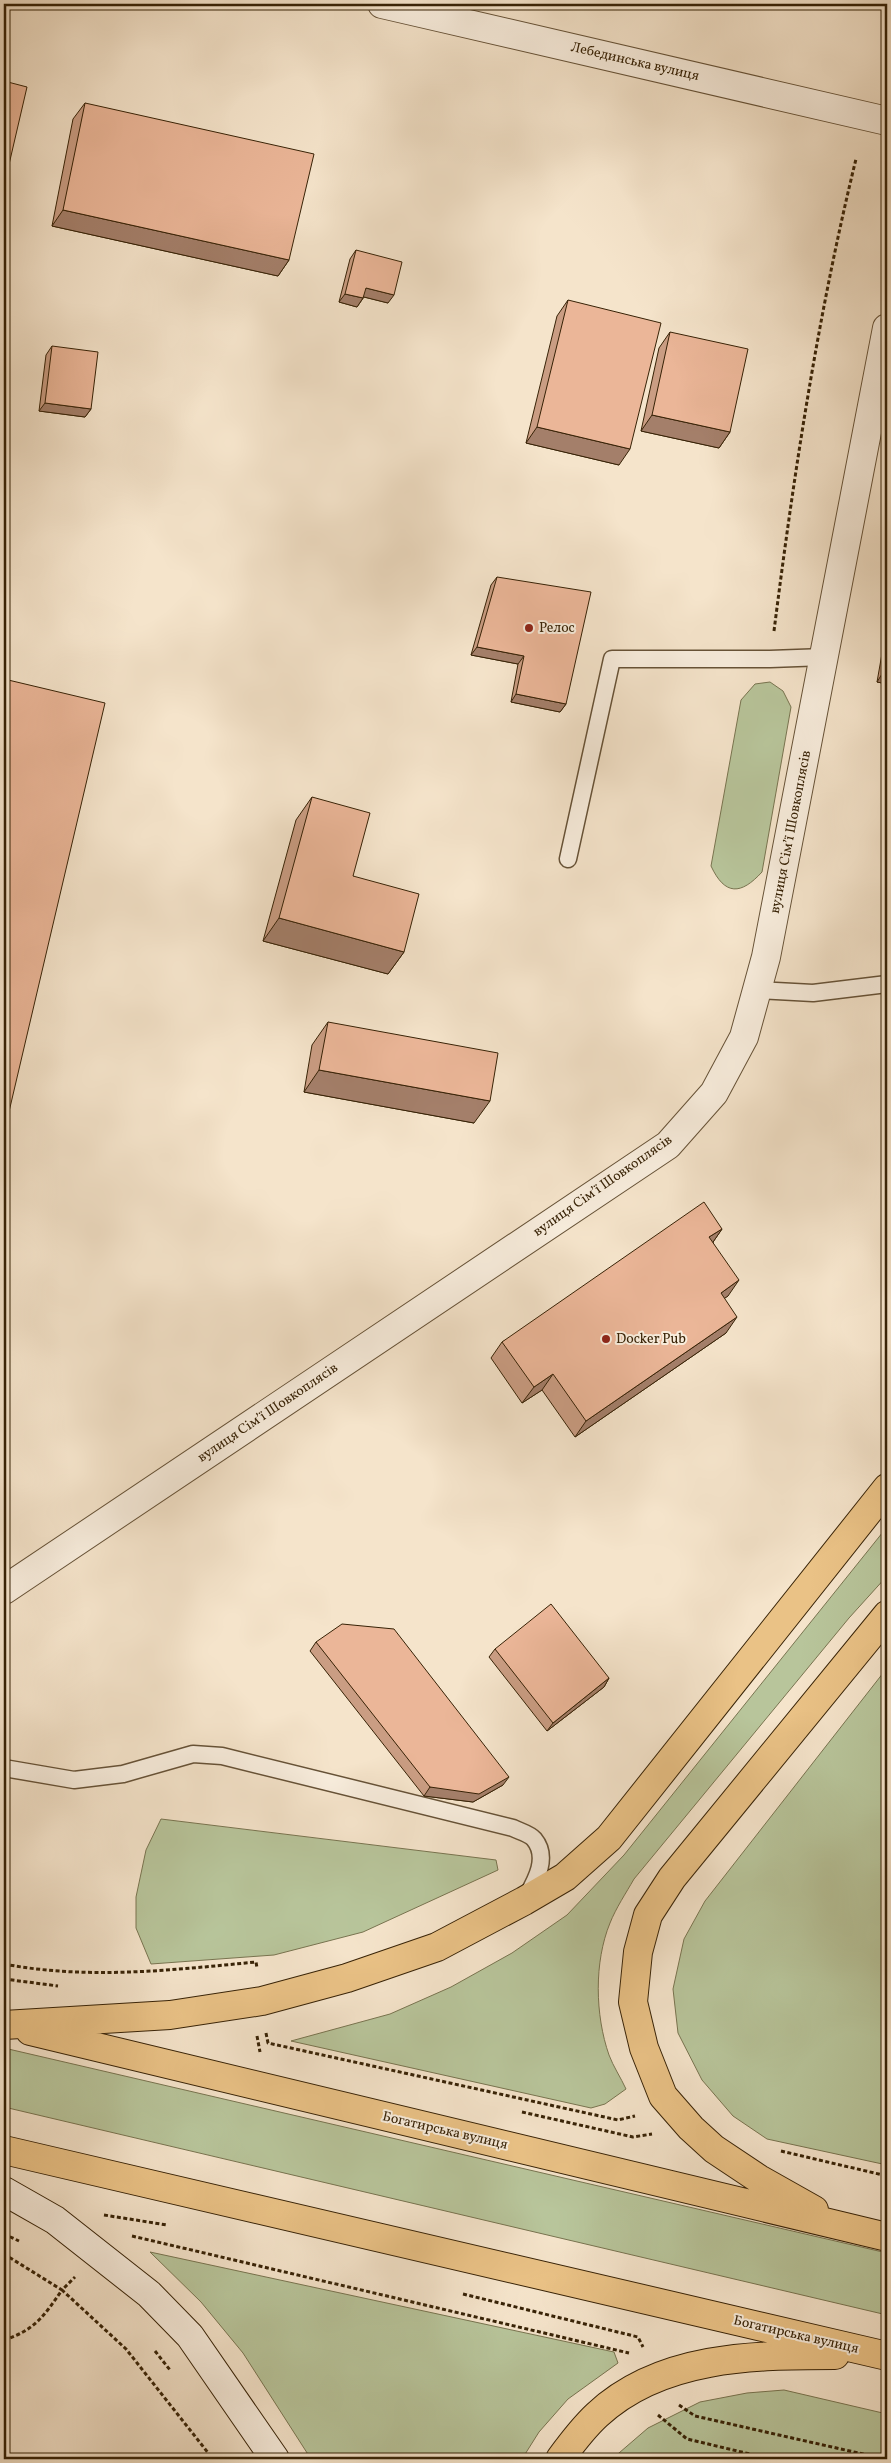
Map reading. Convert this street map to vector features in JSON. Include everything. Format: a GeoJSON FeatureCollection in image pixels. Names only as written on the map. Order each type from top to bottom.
{"type":"FeatureCollection","features":[{"type":"Feature","properties":{"kind":"main road"},"geometry":{"type":"LineString","coordinates":[[4,2025],[170,2015],[257,2001],[347,1978],[437,1947],[565,1878],[609,1838],[887,1488]]}},
{"type":"Feature","properties":{"kind":"main road"},"geometry":{"type":"LineString","coordinates":[[844,2226],[759,2179],[714,2150],[672,2108],[663,2096],[644,2048],[633,2002],[638,1952],[648,1915],[672,1878],[887,1615]]}},
{"type":"Feature","properties":{"kind":"main road","name":"Богатирська вулиця"},"geometry":{"type":"LineString","coordinates":[[4,2025],[887,2237]]}},
{"type":"Feature","properties":{"kind":"main road","name":"Богатирська вулиця"},"geometry":{"type":"LineString","coordinates":[[4,2150],[884,2355]]}},
{"type":"Feature","properties":{"kind":"main road"},"geometry":{"type":"LineString","coordinates":[[560,2459],[597,2415],[651,2380],[714,2361],[793,2355],[884,2355]]}},
{"type":"Feature","properties":{"kind":"street","name":"Лебединська вулиця"},"geometry":{"type":"LineString","coordinates":[[382,4],[887,121]]}},
{"type":"Feature","properties":{"kind":"street","name":"вулиця Сімʼї Шовкоплясів"},"geometry":{"type":"LineString","coordinates":[[4,1590],[668,1144],[714,1093],[744,1037],[759,990],[825,657],[887,328]]}},
{"type":"Feature","properties":{"kind":"street"},"geometry":{"type":"LineString","coordinates":[[4,2191],[55,2220],[149,2294],[190,2336],[275,2459]]}},
{"type":"Feature","properties":{"kind":"lane"},"geometry":{"type":"LineString","coordinates":[[568,859],[612,660],[825,657]]}},
{"type":"Feature","properties":{"kind":"lane"},"geometry":{"type":"LineString","coordinates":[[759,990],[813,994],[887,984]]}},
{"type":"Feature","properties":{"kind":"lane"},"geometry":{"type":"LineString","coordinates":[[4,1768],[74,1780],[123,1774],[193,1754],[222,1756],[513,1828],[534,1839],[540,1854],[540,1873],[524,1901]]}},
{"type":"Feature","properties":{"kind":"path"},"geometry":{"type":"LineString","coordinates":[[770,659],[792,488],[842,216],[856,159]]}},
{"type":"Feature","properties":{"kind":"path"},"geometry":{"type":"LineString","coordinates":[[4,1964],[78,1974],[141,1973],[256,1962],[260,2052],[269,2055]]}},
{"type":"Feature","properties":{"kind":"path"},"geometry":{"type":"LineString","coordinates":[[257,2001],[268,2043],[618,2120],[672,2108]]}},
{"type":"Feature","properties":{"kind":"path"},"geometry":{"type":"LineString","coordinates":[[518,2111],[633,2137],[691,2128]]}},
{"type":"Feature","properties":{"kind":"path"},"geometry":{"type":"LineString","coordinates":[[775,2149],[887,2176]]}},
{"type":"Feature","properties":{"kind":"path"},"geometry":{"type":"LineString","coordinates":[[90,2246],[105,2215],[177,2227]]}},
{"type":"Feature","properties":{"kind":"path"},"geometry":{"type":"LineString","coordinates":[[90,2246],[119,2233],[629,2351],[651,2380],[678,2405],[696,2416],[885,2459]]}},
{"type":"Feature","properties":{"kind":"path"},"geometry":{"type":"LineString","coordinates":[[4,2234],[27,2245]]}},
{"type":"Feature","properties":{"kind":"path"},"geometry":{"type":"LineString","coordinates":[[4,2254],[62,2290],[126,2349],[213,2459]]}},
{"type":"Feature","properties":{"kind":"path"},"geometry":{"type":"LineString","coordinates":[[4,2340],[22,2334],[43,2317],[62,2290],[77,2275],[83,2281]]}},
{"type":"Feature","properties":{"kind":"path"},"geometry":{"type":"LineString","coordinates":[[461,2294],[638,2337],[651,2380],[656,2414],[687,2439],[771,2459]]}},
{"type":"Feature","properties":{"kind":"path"},"geometry":{"type":"LineString","coordinates":[[152,2348],[176,2377]]}},
{"type":"Feature","properties":{"kind":"green space"},"geometry":{"type":"Polygon","coordinates":[[[770,682],[783,691],[791,707],[762,872],[747,885],[734,889],[722,883],[711,866],[741,700],[755,684],[770,682]]]}},
{"type":"Feature","properties":{"kind":"green space"},"geometry":{"type":"Polygon","coordinates":[[[887,1527],[887,1576],[849,1618],[634,1879],[612,1917],[601,1954],[598,1989],[599,2006],[604,2039],[609,2055],[626,2089],[605,2104],[591,2108],[291,2041],[390,2014],[451,1987],[512,1953],[567,1915],[624,1855],[887,1527]]]}},
{"type":"Feature","properties":{"kind":"green space"},"geometry":{"type":"Polygon","coordinates":[[[887,1668],[887,2165],[767,2139],[733,2116],[702,2080],[678,2033],[673,1989],[684,1939],[705,1901],[887,1668]]]}},
{"type":"Feature","properties":{"kind":"green space"},"geometry":{"type":"Polygon","coordinates":[[[161,1819],[496,1860],[498,1870],[363,1932],[274,1955],[151,1964],[136,1928],[136,1897],[146,1850],[161,1819]]]}},
{"type":"Feature","properties":{"kind":"green space"},"geometry":{"type":"Polygon","coordinates":[[[4,2048],[887,2253],[887,2315],[4,2107],[4,2048]]]}},
{"type":"Feature","properties":{"kind":"green space"},"geometry":{"type":"Polygon","coordinates":[[[150,2252],[614,2352],[618,2363],[568,2399],[539,2432],[522,2459],[311,2459],[243,2353],[201,2302],[150,2252]]]}},
{"type":"Feature","properties":{"kind":"green space"},"geometry":{"type":"Polygon","coordinates":[[[784,2390],[887,2414],[887,2459],[612,2459],[648,2428],[700,2402],[747,2393],[784,2390]]]}},
{"type":"Feature","properties":{"kind":"building"},"geometry":{"type":"Polygon","coordinates":[[[4,81],[27,87],[4,186],[4,81]]]}},
{"type":"Feature","properties":{"kind":"building"},"geometry":{"type":"Polygon","coordinates":[[[85,103],[314,154],[289,260],[63,210],[85,103]]]}},
{"type":"Feature","properties":{"kind":"building"},"geometry":{"type":"Polygon","coordinates":[[[356,250],[402,262],[394,295],[366,288],[363,298],[345,294],[356,250]]]}},
{"type":"Feature","properties":{"kind":"building"},"geometry":{"type":"Polygon","coordinates":[[[568,300],[661,323],[630,449],[537,427],[568,300]]]}},
{"type":"Feature","properties":{"kind":"building"},"geometry":{"type":"Polygon","coordinates":[[[670,332],[748,349],[730,432],[652,415],[670,332]]]}},
{"type":"Feature","properties":{"kind":"building"},"geometry":{"type":"Polygon","coordinates":[[[52,346],[98,352],[91,409],[45,403],[52,346]]]}},
{"type":"Feature","properties":{"kind":"building","name":"Релос"},"geometry":{"type":"Polygon","coordinates":[[[497,577],[591,592],[566,704],[516,694],[524,656],[477,647],[497,577]]]}},
{"type":"Feature","properties":{"kind":"building"},"geometry":{"type":"Polygon","coordinates":[[[887,648],[887,674],[882,674],[887,648]]]}},
{"type":"Feature","properties":{"kind":"building"},"geometry":{"type":"Polygon","coordinates":[[[4,679],[105,703],[4,1133],[4,679]]]}},
{"type":"Feature","properties":{"kind":"building"},"geometry":{"type":"Polygon","coordinates":[[[312,797],[370,813],[353,876],[419,894],[404,952],[279,918],[312,797]]]}},
{"type":"Feature","properties":{"kind":"building"},"geometry":{"type":"Polygon","coordinates":[[[328,1022],[498,1053],[490,1101],[319,1070],[328,1022]]]}},
{"type":"Feature","properties":{"kind":"building"},"geometry":{"type":"Polygon","coordinates":[[[704,1202],[722,1229],[709,1237],[739,1280],[721,1293],[737,1317],[586,1421],[553,1374],[534,1387],[502,1342],[704,1202]]]}},
{"type":"Feature","properties":{"kind":"building"},"geometry":{"type":"Polygon","coordinates":[[[551,1604],[609,1678],[553,1723],[495,1649],[551,1604]]]}},
{"type":"Feature","properties":{"kind":"building"},"geometry":{"type":"Polygon","coordinates":[[[342,1624],[394,1629],[509,1777],[479,1794],[430,1787],[316,1642],[342,1624]]]}},
{"type":"Feature","properties":{"kind":"place","name":"Релос"},"geometry":{"type":"Point","coordinates":[529,628]}},
{"type":"Feature","properties":{"kind":"place","name":"Docker Pub"},"geometry":{"type":"Point","coordinates":[606,1339]}}]}
